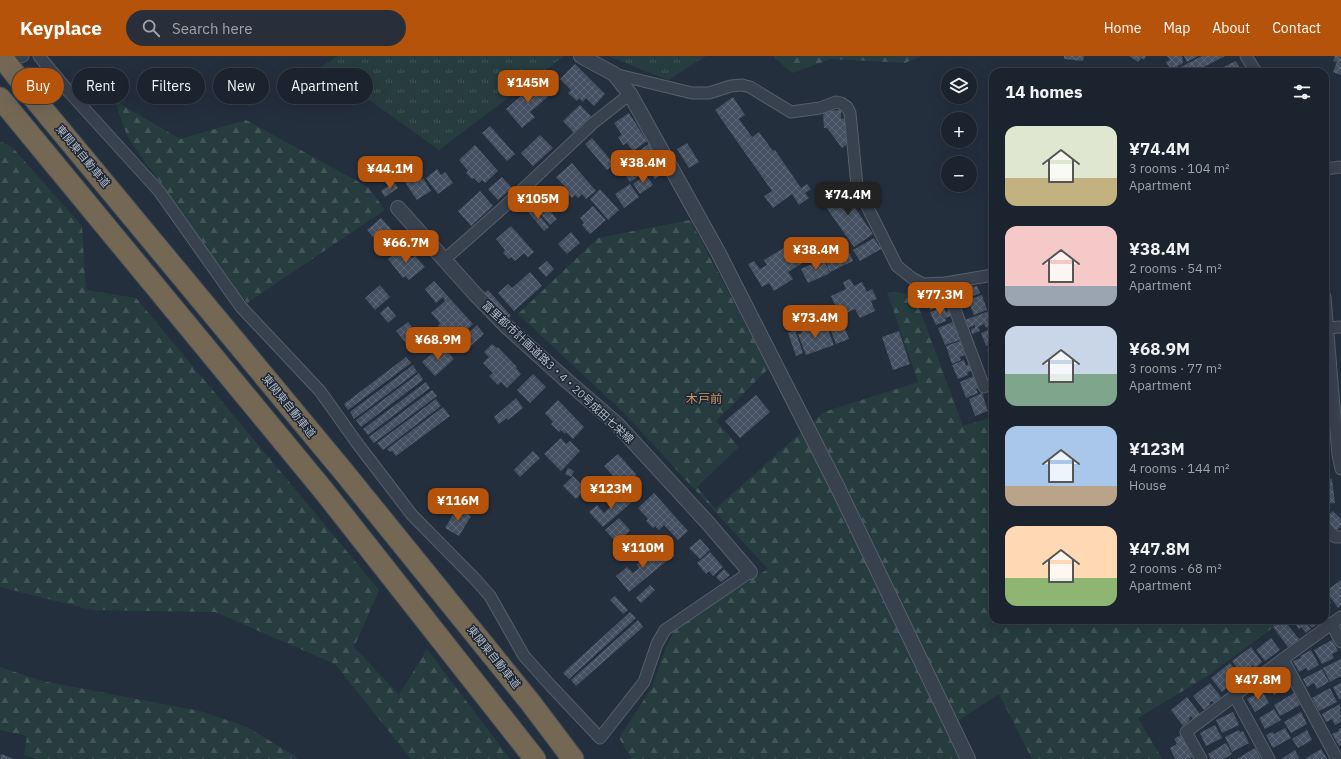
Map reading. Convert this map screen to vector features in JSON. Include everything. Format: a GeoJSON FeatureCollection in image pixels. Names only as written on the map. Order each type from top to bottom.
{"type":"FeatureCollection","features":[{"type":"Feature","properties":{"kind":"highway","name":"東関東自動車道"},"geometry":{"type":"LineString","coordinates":[[15,56],[37,102],[307,428],[530,702],[573,759]]}},
{"type":"Feature","properties":{"kind":"highway"},"geometry":{"type":"LineString","coordinates":[[0,98],[324,490],[535,759]]}},
{"type":"Feature","properties":{"kind":"street"},"geometry":{"type":"LineString","coordinates":[[39,56],[69,92],[159,190],[242,307],[320,391],[357,443],[412,515],[490,596],[524,656],[550,686],[600,738],[644,682],[657,644],[664,630],[750,572]]}},
{"type":"Feature","properties":{"kind":"street"},"geometry":{"type":"LineString","coordinates":[[581,56],[614,74],[692,93],[709,93],[731,86],[750,87],[791,112],[820,108],[836,102],[841,103],[847,107],[850,113],[857,186],[896,266],[923,284],[945,284],[989,276]]}},
{"type":"Feature","properties":{"kind":"street"},"geometry":{"type":"LineString","coordinates":[[1246,56],[1254,68]]}},
{"type":"Feature","properties":{"kind":"street"},"geometry":{"type":"LineString","coordinates":[[614,74],[630,94],[726,267],[837,486],[968,759]]}},
{"type":"Feature","properties":{"kind":"street"},"geometry":{"type":"LineString","coordinates":[[444,260],[592,124],[630,94]]}},
{"type":"Feature","properties":{"kind":"street"},"geometry":{"type":"LineString","coordinates":[[1329,168],[1341,167]]}},
{"type":"Feature","properties":{"kind":"street","name":"富里都市計画道路3・4・20号成田七栄線"},"geometry":{"type":"LineString","coordinates":[[398,208],[475,294],[506,326],[617,424],[707,522],[750,572]]}},
{"type":"Feature","properties":{"kind":"street"},"geometry":{"type":"LineString","coordinates":[[945,284],[984,387]]}},
{"type":"Feature","properties":{"kind":"street"},"geometry":{"type":"LineString","coordinates":[[1329,328],[1341,327]]}},
{"type":"Feature","properties":{"kind":"street"},"geometry":{"type":"LineString","coordinates":[[1329,351],[1338,455],[1341,469]]}},
{"type":"Feature","properties":{"kind":"street"},"geometry":{"type":"LineString","coordinates":[[1329,531],[1335,537],[1341,537]]}},
{"type":"Feature","properties":{"kind":"street"},"geometry":{"type":"LineString","coordinates":[[1201,759],[1186,732],[1341,617]]}},
{"type":"Feature","properties":{"kind":"street"},"geometry":{"type":"LineString","coordinates":[[1331,623],[1341,642]]}},
{"type":"Feature","properties":{"kind":"street"},"geometry":{"type":"LineString","coordinates":[[1283,659],[1337,759]]}},
{"type":"Feature","properties":{"kind":"street"},"geometry":{"type":"LineString","coordinates":[[1234,695],[1269,759]]}},
{"type":"Feature","properties":{"kind":"green space"},"geometry":{"type":"Polygon","coordinates":[[[338,56],[564,56],[439,150],[373,103],[373,68],[325,68],[322,66],[338,56]]]}},
{"type":"Feature","properties":{"kind":"green space"},"geometry":{"type":"Polygon","coordinates":[[[608,56],[706,56],[668,80],[608,56]]]}},
{"type":"Feature","properties":{"kind":"green space"},"geometry":{"type":"Polygon","coordinates":[[[773,56],[922,56],[905,63],[831,59],[792,73],[773,56]]]}},
{"type":"Feature","properties":{"kind":"green space"},"geometry":{"type":"Polygon","coordinates":[[[115,104],[121,104],[180,139],[246,120],[368,187],[385,210],[247,303],[128,138],[115,104]]]}},
{"type":"Feature","properties":{"kind":"green space"},"geometry":{"type":"Polygon","coordinates":[[[0,141],[12,147],[82,226],[86,290],[136,298],[379,590],[354,647],[399,695],[427,649],[510,759],[411,759],[335,664],[215,612],[92,610],[0,587],[0,141]]]}},
{"type":"Feature","properties":{"kind":"green space"},"geometry":{"type":"Polygon","coordinates":[[[690,220],[769,368],[716,421],[739,447],[697,487],[715,509],[824,412],[918,382],[887,292],[914,294],[963,426],[989,418],[989,624],[1278,624],[1209,675],[1138,718],[1162,759],[1032,759],[999,694],[945,729],[959,759],[632,759],[619,738],[652,687],[665,650],[677,623],[768,569],[625,414],[518,314],[598,238],[690,220]]]}},
{"type":"Feature","properties":{"kind":"green space"},"geometry":{"type":"Polygon","coordinates":[[[0,667],[42,681],[200,711],[247,727],[300,759],[37,759],[24,755],[27,736],[0,730],[0,667]]]}},
{"type":"Feature","properties":{"kind":"building"},"geometry":{"type":"Polygon","coordinates":[[[1064,56],[1084,56],[1083,61],[1064,59],[1064,56]]]}},
{"type":"Feature","properties":{"kind":"building"},"geometry":{"type":"Polygon","coordinates":[[[1129,56],[1146,56],[1144,60],[1141,58],[1138,62],[1129,56]]]}},
{"type":"Feature","properties":{"kind":"building"},"geometry":{"type":"Polygon","coordinates":[[[1167,56],[1182,56],[1183,62],[1176,68],[1168,68],[1169,67],[1166,62],[1170,60],[1167,56]]]}},
{"type":"Feature","properties":{"kind":"building"},"geometry":{"type":"Polygon","coordinates":[[[1184,56],[1198,56],[1187,62],[1184,56]]]}},
{"type":"Feature","properties":{"kind":"building"},"geometry":{"type":"Polygon","coordinates":[[[1202,56],[1225,56],[1202,68],[1179,68],[1202,56]]]}},
{"type":"Feature","properties":{"kind":"building"},"geometry":{"type":"Polygon","coordinates":[[[1335,56],[1341,56],[1341,75],[1333,72],[1337,62],[1333,61],[1335,56]]]}},
{"type":"Feature","properties":{"kind":"building"},"geometry":{"type":"Polygon","coordinates":[[[1236,61],[1240,68],[1221,68],[1236,61]]]}},
{"type":"Feature","properties":{"kind":"building"},"geometry":{"type":"Polygon","coordinates":[[[575,64],[605,94],[594,106],[586,98],[583,102],[579,98],[577,101],[568,93],[571,90],[560,79],[575,64]]]}},
{"type":"Feature","properties":{"kind":"building"},"geometry":{"type":"Polygon","coordinates":[[[539,80],[550,95],[530,112],[535,117],[522,128],[506,109],[539,80]]]}},
{"type":"Feature","properties":{"kind":"building"},"geometry":{"type":"Polygon","coordinates":[[[733,97],[745,115],[739,119],[752,137],[759,132],[773,151],[775,150],[801,188],[807,184],[811,189],[805,193],[809,198],[799,205],[792,194],[773,208],[764,196],[772,191],[715,110],[733,97]]]}},
{"type":"Feature","properties":{"kind":"building"},"geometry":{"type":"Polygon","coordinates":[[[580,105],[591,116],[574,133],[563,121],[580,105]]]}},
{"type":"Feature","properties":{"kind":"building"},"geometry":{"type":"Polygon","coordinates":[[[841,110],[841,119],[845,118],[846,136],[850,142],[842,148],[827,128],[824,128],[823,111],[841,110]]]}},
{"type":"Feature","properties":{"kind":"building"},"geometry":{"type":"Polygon","coordinates":[[[629,113],[647,141],[633,151],[627,143],[623,145],[618,137],[622,135],[614,123],[629,113]]]}},
{"type":"Feature","properties":{"kind":"building"},"geometry":{"type":"Polygon","coordinates":[[[490,126],[515,154],[507,161],[482,133],[490,126]]]}},
{"type":"Feature","properties":{"kind":"building"},"geometry":{"type":"Polygon","coordinates":[[[540,135],[553,148],[533,166],[521,153],[540,135]]]}},
{"type":"Feature","properties":{"kind":"building"},"geometry":{"type":"Polygon","coordinates":[[[592,138],[614,164],[607,170],[585,144],[592,138]]]}},
{"type":"Feature","properties":{"kind":"building"},"geometry":{"type":"Polygon","coordinates":[[[687,143],[699,162],[689,168],[677,149],[687,143]]]}},
{"type":"Feature","properties":{"kind":"building"},"geometry":{"type":"Polygon","coordinates":[[[649,144],[655,152],[646,158],[640,150],[649,144]]]}},
{"type":"Feature","properties":{"kind":"building"},"geometry":{"type":"Polygon","coordinates":[[[475,145],[498,171],[485,183],[482,180],[479,183],[474,178],[472,179],[466,173],[468,171],[459,160],[475,145]]]}},
{"type":"Feature","properties":{"kind":"building"},"geometry":{"type":"Polygon","coordinates":[[[656,153],[668,170],[655,179],[648,170],[630,182],[625,175],[656,153]]]}},
{"type":"Feature","properties":{"kind":"building"},"geometry":{"type":"Polygon","coordinates":[[[572,163],[596,191],[586,199],[582,194],[578,198],[575,195],[572,198],[566,192],[568,190],[556,177],[572,163]]]}},
{"type":"Feature","properties":{"kind":"building"},"geometry":{"type":"Polygon","coordinates":[[[437,169],[441,175],[445,172],[453,183],[438,194],[426,178],[437,169]]]}},
{"type":"Feature","properties":{"kind":"building"},"geometry":{"type":"Polygon","coordinates":[[[411,172],[418,181],[423,178],[431,191],[417,200],[402,178],[411,172]]]}},
{"type":"Feature","properties":{"kind":"building"},"geometry":{"type":"Polygon","coordinates":[[[646,175],[653,185],[640,194],[633,184],[646,175]]]}},
{"type":"Feature","properties":{"kind":"building"},"geometry":{"type":"Polygon","coordinates":[[[502,177],[512,188],[498,200],[488,189],[502,177]]]}},
{"type":"Feature","properties":{"kind":"building"},"geometry":{"type":"Polygon","coordinates":[[[394,182],[398,188],[385,197],[381,191],[394,182]]]}},
{"type":"Feature","properties":{"kind":"building"},"geometry":{"type":"Polygon","coordinates":[[[630,184],[639,197],[624,208],[615,194],[630,184]]]}},
{"type":"Feature","properties":{"kind":"building"},"geometry":{"type":"Polygon","coordinates":[[[848,186],[857,198],[851,202],[873,234],[854,247],[823,203],[848,186]]]}},
{"type":"Feature","properties":{"kind":"building"},"geometry":{"type":"Polygon","coordinates":[[[600,189],[619,210],[608,220],[590,199],[600,189]]]}},
{"type":"Feature","properties":{"kind":"building"},"geometry":{"type":"Polygon","coordinates":[[[480,191],[493,206],[471,226],[458,211],[480,191]]]}},
{"type":"Feature","properties":{"kind":"building"},"geometry":{"type":"Polygon","coordinates":[[[542,201],[557,219],[550,225],[534,207],[542,201]]]}},
{"type":"Feature","properties":{"kind":"building"},"geometry":{"type":"Polygon","coordinates":[[[593,206],[606,220],[590,234],[582,225],[584,223],[580,218],[593,206]]]}},
{"type":"Feature","properties":{"kind":"building"},"geometry":{"type":"Polygon","coordinates":[[[533,208],[549,227],[544,231],[528,212],[533,208]]]}},
{"type":"Feature","properties":{"kind":"building"},"geometry":{"type":"Polygon","coordinates":[[[381,218],[395,233],[381,246],[367,230],[381,218]]]}},
{"type":"Feature","properties":{"kind":"building"},"geometry":{"type":"Polygon","coordinates":[[[511,226],[534,252],[528,257],[524,253],[515,261],[511,257],[509,259],[503,253],[505,250],[496,239],[511,226]]]}},
{"type":"Feature","properties":{"kind":"building"},"geometry":{"type":"Polygon","coordinates":[[[571,232],[580,243],[567,254],[558,244],[571,232]]]}},
{"type":"Feature","properties":{"kind":"building"},"geometry":{"type":"Polygon","coordinates":[[[874,238],[881,249],[860,261],[853,250],[874,238]]]}},
{"type":"Feature","properties":{"kind":"building"},"geometry":{"type":"Polygon","coordinates":[[[795,241],[807,260],[788,272],[793,279],[774,291],[769,283],[762,287],[748,264],[754,261],[760,269],[767,265],[764,260],[795,241]]]}},
{"type":"Feature","properties":{"kind":"building"},"geometry":{"type":"Polygon","coordinates":[[[403,248],[412,258],[415,256],[425,267],[409,280],[405,276],[403,278],[388,259],[403,248]]]}},
{"type":"Feature","properties":{"kind":"building"},"geometry":{"type":"Polygon","coordinates":[[[837,248],[839,254],[848,250],[853,261],[830,272],[822,255],[837,248]]]}},
{"type":"Feature","properties":{"kind":"building"},"geometry":{"type":"Polygon","coordinates":[[[823,259],[830,273],[808,283],[801,269],[823,259]]]}},
{"type":"Feature","properties":{"kind":"building"},"geometry":{"type":"Polygon","coordinates":[[[547,261],[554,269],[546,277],[538,268],[547,261]]]}},
{"type":"Feature","properties":{"kind":"building"},"geometry":{"type":"Polygon","coordinates":[[[530,272],[542,286],[514,311],[498,293],[508,284],[512,288],[530,272]]]}},
{"type":"Feature","properties":{"kind":"building"},"geometry":{"type":"Polygon","coordinates":[[[850,279],[854,286],[862,282],[867,292],[872,289],[877,299],[871,301],[875,311],[860,318],[855,309],[840,316],[831,296],[846,289],[843,282],[850,279]]]}},
{"type":"Feature","properties":{"kind":"building"},"geometry":{"type":"Polygon","coordinates":[[[434,281],[473,324],[464,332],[462,331],[458,335],[455,332],[451,336],[447,331],[445,334],[438,326],[440,323],[431,313],[445,301],[443,297],[436,303],[425,289],[434,281]]]}},
{"type":"Feature","properties":{"kind":"building"},"geometry":{"type":"Polygon","coordinates":[[[971,281],[973,287],[977,286],[980,293],[967,299],[961,284],[971,281]]]}},
{"type":"Feature","properties":{"kind":"building"},"geometry":{"type":"Polygon","coordinates":[[[380,285],[390,297],[375,310],[365,298],[380,285]]]}},
{"type":"Feature","properties":{"kind":"building"},"geometry":{"type":"Polygon","coordinates":[[[931,287],[932,291],[938,288],[941,296],[943,295],[946,304],[930,310],[922,291],[931,287]]]}},
{"type":"Feature","properties":{"kind":"building"},"geometry":{"type":"Polygon","coordinates":[[[488,290],[511,316],[505,321],[482,295],[488,290]]]}},
{"type":"Feature","properties":{"kind":"building"},"geometry":{"type":"Polygon","coordinates":[[[982,295],[987,310],[974,315],[968,300],[982,295]]]}},
{"type":"Feature","properties":{"kind":"building"},"geometry":{"type":"Polygon","coordinates":[[[388,306],[396,316],[388,323],[380,313],[388,306]]]}},
{"type":"Feature","properties":{"kind":"building"},"geometry":{"type":"Polygon","coordinates":[[[944,307],[946,312],[949,311],[951,316],[945,318],[946,321],[936,325],[930,312],[944,307]]]}},
{"type":"Feature","properties":{"kind":"building"},"geometry":{"type":"Polygon","coordinates":[[[989,311],[989,327],[986,328],[984,324],[978,327],[980,331],[972,334],[971,329],[975,328],[975,325],[968,328],[965,320],[989,311]]]}},
{"type":"Feature","properties":{"kind":"building"},"geometry":{"type":"Polygon","coordinates":[[[408,322],[426,344],[415,354],[396,331],[408,322]]]}},
{"type":"Feature","properties":{"kind":"building"},"geometry":{"type":"Polygon","coordinates":[[[953,322],[960,340],[945,345],[938,328],[953,322]]]}},
{"type":"Feature","properties":{"kind":"building"},"geometry":{"type":"Polygon","coordinates":[[[826,324],[834,345],[806,355],[798,334],[802,333],[800,329],[810,325],[812,329],[826,324]]]}},
{"type":"Feature","properties":{"kind":"building"},"geometry":{"type":"Polygon","coordinates":[[[477,325],[484,334],[463,353],[459,348],[462,346],[458,342],[477,325]]]}},
{"type":"Feature","properties":{"kind":"building"},"geometry":{"type":"Polygon","coordinates":[[[844,326],[849,339],[836,344],[831,331],[844,326]]]}},
{"type":"Feature","properties":{"kind":"building"},"geometry":{"type":"Polygon","coordinates":[[[795,330],[803,353],[796,356],[788,333],[795,330]]]}},
{"type":"Feature","properties":{"kind":"building"},"geometry":{"type":"Polygon","coordinates":[[[989,330],[989,345],[986,346],[981,333],[989,330]]]}},
{"type":"Feature","properties":{"kind":"building"},"geometry":{"type":"Polygon","coordinates":[[[899,331],[910,364],[893,370],[882,337],[899,331]]]}},
{"type":"Feature","properties":{"kind":"building"},"geometry":{"type":"Polygon","coordinates":[[[960,341],[965,355],[960,357],[961,360],[952,364],[946,346],[960,341]]]}},
{"type":"Feature","properties":{"kind":"building"},"geometry":{"type":"Polygon","coordinates":[[[492,344],[497,348],[498,347],[517,367],[516,368],[521,374],[507,388],[501,382],[498,385],[489,376],[493,373],[483,363],[489,357],[484,352],[492,344]]]}},
{"type":"Feature","properties":{"kind":"building"},"geometry":{"type":"Polygon","coordinates":[[[442,345],[454,359],[435,376],[422,362],[442,345]]]}},
{"type":"Feature","properties":{"kind":"building"},"geometry":{"type":"Polygon","coordinates":[[[406,357],[411,363],[348,410],[344,404],[406,357]]]}},
{"type":"Feature","properties":{"kind":"building"},"geometry":{"type":"Polygon","coordinates":[[[964,360],[966,366],[969,364],[972,370],[967,373],[968,375],[958,379],[952,365],[964,360]]]}},
{"type":"Feature","properties":{"kind":"building"},"geometry":{"type":"Polygon","coordinates":[[[413,365],[417,372],[354,419],[350,412],[413,365]]]}},
{"type":"Feature","properties":{"kind":"building"},"geometry":{"type":"Polygon","coordinates":[[[419,373],[423,380],[361,427],[356,420],[419,373]]]}},
{"type":"Feature","properties":{"kind":"building"},"geometry":{"type":"Polygon","coordinates":[[[533,374],[546,387],[530,403],[517,390],[533,374]]]}},
{"type":"Feature","properties":{"kind":"building"},"geometry":{"type":"Polygon","coordinates":[[[974,376],[979,388],[976,389],[978,393],[966,398],[960,382],[974,376]]]}},
{"type":"Feature","properties":{"kind":"building"},"geometry":{"type":"Polygon","coordinates":[[[426,382],[430,388],[368,435],[363,429],[426,382]]]}},
{"type":"Feature","properties":{"kind":"building"},"geometry":{"type":"Polygon","coordinates":[[[432,390],[437,396],[374,443],[369,437],[432,390]]]}},
{"type":"Feature","properties":{"kind":"building"},"geometry":{"type":"Polygon","coordinates":[[[982,393],[988,411],[975,416],[969,399],[982,393]]]}},
{"type":"Feature","properties":{"kind":"building"},"geometry":{"type":"Polygon","coordinates":[[[756,395],[770,412],[740,438],[725,421],[756,395]]]}},
{"type":"Feature","properties":{"kind":"building"},"geometry":{"type":"Polygon","coordinates":[[[516,398],[523,408],[508,420],[507,418],[499,424],[494,417],[516,398]]]}},
{"type":"Feature","properties":{"kind":"building"},"geometry":{"type":"Polygon","coordinates":[[[436,399],[441,406],[383,450],[377,443],[436,399]]]}},
{"type":"Feature","properties":{"kind":"building"},"geometry":{"type":"Polygon","coordinates":[[[558,400],[584,427],[573,439],[566,432],[565,434],[561,430],[559,432],[551,424],[553,422],[545,413],[558,400]]]}},
{"type":"Feature","properties":{"kind":"building"},"geometry":{"type":"Polygon","coordinates":[[[443,407],[450,416],[396,456],[392,451],[390,452],[387,449],[443,407]]]}},
{"type":"Feature","properties":{"kind":"building"},"geometry":{"type":"Polygon","coordinates":[[[561,438],[566,444],[570,441],[580,451],[561,471],[544,454],[561,438]]]}},
{"type":"Feature","properties":{"kind":"building"},"geometry":{"type":"Polygon","coordinates":[[[533,451],[540,458],[520,477],[514,470],[533,451]]]}},
{"type":"Feature","properties":{"kind":"building"},"geometry":{"type":"Polygon","coordinates":[[[618,454],[636,474],[635,476],[642,484],[636,490],[629,482],[623,487],[620,484],[618,486],[611,478],[613,476],[604,466],[618,454]]]}},
{"type":"Feature","properties":{"kind":"building"},"geometry":{"type":"Polygon","coordinates":[[[568,468],[574,471],[571,477],[565,474],[568,468]]]}},
{"type":"Feature","properties":{"kind":"building"},"geometry":{"type":"Polygon","coordinates":[[[573,476],[586,489],[576,499],[563,486],[573,476]]]}},
{"type":"Feature","properties":{"kind":"building"},"geometry":{"type":"Polygon","coordinates":[[[1329,479],[1332,479],[1335,503],[1329,504],[1329,479]]]}},
{"type":"Feature","properties":{"kind":"building"},"geometry":{"type":"Polygon","coordinates":[[[623,492],[632,502],[603,527],[589,512],[597,505],[604,513],[623,492]]]}},
{"type":"Feature","properties":{"kind":"building"},"geometry":{"type":"Polygon","coordinates":[[[654,493],[688,531],[678,540],[664,525],[659,530],[655,526],[653,528],[646,521],[648,519],[638,508],[654,493]]]}},
{"type":"Feature","properties":{"kind":"building"},"geometry":{"type":"Polygon","coordinates":[[[457,508],[471,516],[459,536],[445,528],[457,508]]]}},
{"type":"Feature","properties":{"kind":"building"},"geometry":{"type":"Polygon","coordinates":[[[1333,511],[1341,519],[1341,526],[1336,531],[1329,524],[1329,514],[1333,511]]]}},
{"type":"Feature","properties":{"kind":"building"},"geometry":{"type":"Polygon","coordinates":[[[619,518],[630,530],[617,543],[605,530],[619,518]]]}},
{"type":"Feature","properties":{"kind":"building"},"geometry":{"type":"Polygon","coordinates":[[[700,539],[710,550],[700,559],[689,548],[700,539]]]}},
{"type":"Feature","properties":{"kind":"building"},"geometry":{"type":"Polygon","coordinates":[[[623,540],[636,554],[628,561],[616,547],[623,540]]]}},
{"type":"Feature","properties":{"kind":"building"},"geometry":{"type":"Polygon","coordinates":[[[658,546],[669,559],[629,592],[616,576],[627,567],[633,573],[639,568],[637,564],[658,546]]]}},
{"type":"Feature","properties":{"kind":"building"},"geometry":{"type":"Polygon","coordinates":[[[671,551],[675,556],[671,559],[667,554],[671,551]]]}},
{"type":"Feature","properties":{"kind":"building"},"geometry":{"type":"Polygon","coordinates":[[[710,552],[723,567],[713,576],[709,571],[706,574],[697,563],[710,552]]]}},
{"type":"Feature","properties":{"kind":"building"},"geometry":{"type":"Polygon","coordinates":[[[724,569],[730,575],[721,582],[716,577],[724,569]]]}},
{"type":"Feature","properties":{"kind":"building"},"geometry":{"type":"Polygon","coordinates":[[[1341,580],[1341,605],[1338,608],[1329,595],[1329,589],[1341,580]]]}},
{"type":"Feature","properties":{"kind":"building"},"geometry":{"type":"Polygon","coordinates":[[[650,585],[655,590],[641,603],[636,598],[650,585]]]}},
{"type":"Feature","properties":{"kind":"building"},"geometry":{"type":"Polygon","coordinates":[[[615,596],[628,610],[623,614],[610,600],[615,596]]]}},
{"type":"Feature","properties":{"kind":"building"},"geometry":{"type":"Polygon","coordinates":[[[630,612],[636,618],[569,679],[563,673],[630,612]]]}},
{"type":"Feature","properties":{"kind":"building"},"geometry":{"type":"Polygon","coordinates":[[[638,620],[643,627],[576,686],[571,680],[638,620]]]}},
{"type":"Feature","properties":{"kind":"building"},"geometry":{"type":"Polygon","coordinates":[[[1277,624],[1287,624],[1299,639],[1288,647],[1273,627],[1277,624]]]}},
{"type":"Feature","properties":{"kind":"building"},"geometry":{"type":"Polygon","coordinates":[[[1295,624],[1307,624],[1311,629],[1306,633],[1301,627],[1299,629],[1295,624]]]}},
{"type":"Feature","properties":{"kind":"building"},"geometry":{"type":"Polygon","coordinates":[[[1309,624],[1315,624],[1316,625],[1312,628],[1309,624]]]}},
{"type":"Feature","properties":{"kind":"building"},"geometry":{"type":"Polygon","coordinates":[[[1271,638],[1280,650],[1265,661],[1256,650],[1271,638]]]}},
{"type":"Feature","properties":{"kind":"building"},"geometry":{"type":"Polygon","coordinates":[[[1332,640],[1338,651],[1332,654],[1334,658],[1322,664],[1314,650],[1332,640]]]}},
{"type":"Feature","properties":{"kind":"building"},"geometry":{"type":"Polygon","coordinates":[[[1251,647],[1262,662],[1255,668],[1253,665],[1244,677],[1232,661],[1251,647]]]}},
{"type":"Feature","properties":{"kind":"building"},"geometry":{"type":"Polygon","coordinates":[[[1311,650],[1319,665],[1308,671],[1306,668],[1299,672],[1293,661],[1301,658],[1300,656],[1311,650]]]}},
{"type":"Feature","properties":{"kind":"building"},"geometry":{"type":"Polygon","coordinates":[[[1341,659],[1341,676],[1330,682],[1323,668],[1341,659]]]}},
{"type":"Feature","properties":{"kind":"building"},"geometry":{"type":"Polygon","coordinates":[[[1230,663],[1241,678],[1236,682],[1234,679],[1226,685],[1228,687],[1222,692],[1211,678],[1230,663]]]}},
{"type":"Feature","properties":{"kind":"building"},"geometry":{"type":"Polygon","coordinates":[[[1322,669],[1329,682],[1317,689],[1314,683],[1307,687],[1303,679],[1322,669]]]}},
{"type":"Feature","properties":{"kind":"building"},"geometry":{"type":"Polygon","coordinates":[[[1281,676],[1287,687],[1274,695],[1272,692],[1269,694],[1264,686],[1281,676]]]}},
{"type":"Feature","properties":{"kind":"building"},"geometry":{"type":"Polygon","coordinates":[[[1210,683],[1221,697],[1214,703],[1212,701],[1209,703],[1211,704],[1204,710],[1193,696],[1210,683]]]}},
{"type":"Feature","properties":{"kind":"building"},"geometry":{"type":"Polygon","coordinates":[[[1341,683],[1341,699],[1339,699],[1333,687],[1341,683]]]}},
{"type":"Feature","properties":{"kind":"building"},"geometry":{"type":"Polygon","coordinates":[[[1330,688],[1337,702],[1319,711],[1312,698],[1330,688]]]}},
{"type":"Feature","properties":{"kind":"building"},"geometry":{"type":"Polygon","coordinates":[[[1262,691],[1269,703],[1255,712],[1247,699],[1262,691]]]}},
{"type":"Feature","properties":{"kind":"building"},"geometry":{"type":"Polygon","coordinates":[[[1294,693],[1300,705],[1280,716],[1274,705],[1294,693]]]}},
{"type":"Feature","properties":{"kind":"building"},"geometry":{"type":"Polygon","coordinates":[[[1187,697],[1200,714],[1193,719],[1191,716],[1189,718],[1190,720],[1183,726],[1171,710],[1187,697]]]}},
{"type":"Feature","properties":{"kind":"building"},"geometry":{"type":"Polygon","coordinates":[[[1340,704],[1341,722],[1335,725],[1332,719],[1326,722],[1322,714],[1340,704]]]}},
{"type":"Feature","properties":{"kind":"building"},"geometry":{"type":"Polygon","coordinates":[[[1274,709],[1281,720],[1265,729],[1259,718],[1274,709]]]}},
{"type":"Feature","properties":{"kind":"building"},"geometry":{"type":"Polygon","coordinates":[[[1233,712],[1239,725],[1222,733],[1216,720],[1233,712]]]}},
{"type":"Feature","properties":{"kind":"building"},"geometry":{"type":"Polygon","coordinates":[[[1301,712],[1307,724],[1291,733],[1284,722],[1301,712]]]}},
{"type":"Feature","properties":{"kind":"building"},"geometry":{"type":"Polygon","coordinates":[[[1215,725],[1222,738],[1206,746],[1200,733],[1215,725]]]}},
{"type":"Feature","properties":{"kind":"building"},"geometry":{"type":"Polygon","coordinates":[[[1285,728],[1291,738],[1273,748],[1266,735],[1272,732],[1274,734],[1285,728]]]}},
{"type":"Feature","properties":{"kind":"building"},"geometry":{"type":"Polygon","coordinates":[[[1341,728],[1341,745],[1339,746],[1332,734],[1339,731],[1338,729],[1341,728]]]}},
{"type":"Feature","properties":{"kind":"building"},"geometry":{"type":"Polygon","coordinates":[[[1239,730],[1240,732],[1243,731],[1249,743],[1232,752],[1225,737],[1239,730]]]}},
{"type":"Feature","properties":{"kind":"building"},"geometry":{"type":"Polygon","coordinates":[[[1307,730],[1312,740],[1298,748],[1292,739],[1307,730]]]}},
{"type":"Feature","properties":{"kind":"building"},"geometry":{"type":"Polygon","coordinates":[[[1181,735],[1193,757],[1189,759],[1175,759],[1170,748],[1177,744],[1174,739],[1181,735]]]}},
{"type":"Feature","properties":{"kind":"building"},"geometry":{"type":"Polygon","coordinates":[[[1226,743],[1232,754],[1224,759],[1211,759],[1208,754],[1226,743]]]}},
{"type":"Feature","properties":{"kind":"building"},"geometry":{"type":"Polygon","coordinates":[[[1255,748],[1261,759],[1237,759],[1255,748]]]}},
{"type":"Feature","properties":{"kind":"building"},"geometry":{"type":"Polygon","coordinates":[[[1321,749],[1327,759],[1305,759],[1321,749]]]}},
{"type":"Feature","properties":{"kind":"building"},"geometry":{"type":"Polygon","coordinates":[[[1295,750],[1299,758],[1281,759],[1295,750]]]}},
{"type":"Feature","properties":{"kind":"building"},"geometry":{"type":"Polygon","coordinates":[[[1,754],[14,759],[0,759],[1,754]]]}},
{"type":"Feature","properties":{"kind":"district","name":"木戸前"},"geometry":{"type":"Point","coordinates":[704,398]}}]}
